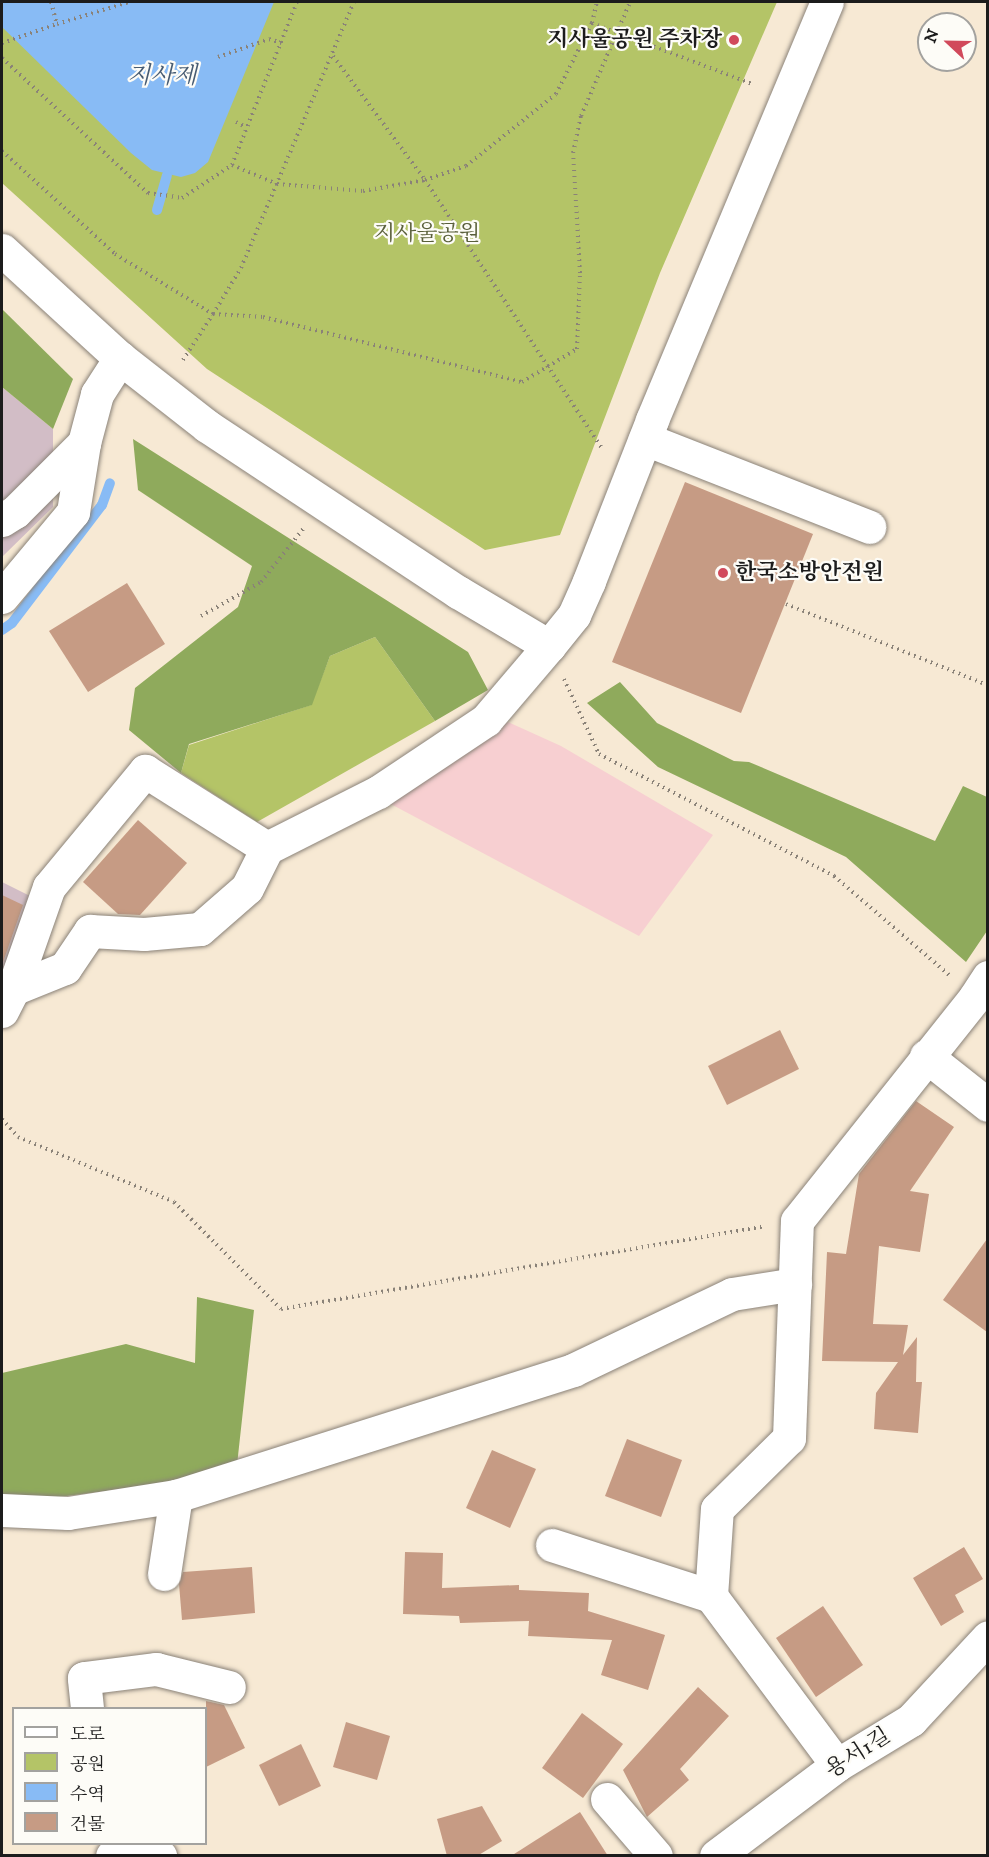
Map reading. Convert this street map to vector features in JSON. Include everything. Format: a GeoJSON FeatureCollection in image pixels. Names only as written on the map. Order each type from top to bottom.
{"type":"FeatureCollection","features":[{"type":"Feature","properties":{"kind":"street"},"geometry":{"type":"LineString","coordinates":[[7,1000],[65,968],[90,931],[144,934],[200,929],[247,888],[267,848],[378,792],[486,720],[549,646],[574,615],[827,2]]}},
{"type":"Feature","properties":{"kind":"street"},"geometry":{"type":"LineString","coordinates":[[2,250],[120,358],[207,426],[458,592],[549,646]]}},
{"type":"Feature","properties":{"kind":"street"},"geometry":{"type":"LineString","coordinates":[[2,597],[73,512],[84,443],[97,394],[120,358]]}},
{"type":"Feature","properties":{"kind":"street"},"geometry":{"type":"LineString","coordinates":[[645,439],[869,527]]}},
{"type":"Feature","properties":{"kind":"street"},"geometry":{"type":"LineString","coordinates":[[2,520],[15,512],[84,443]]}},
{"type":"Feature","properties":{"kind":"street"},"geometry":{"type":"LineString","coordinates":[[7,1000],[49,887],[144,771],[267,848]]}},
{"type":"Feature","properties":{"kind":"street"},"geometry":{"type":"LineString","coordinates":[[711,1596],[717,1509],[789,1438],[797,1221],[981,987]]}},
{"type":"Feature","properties":{"kind":"street"},"geometry":{"type":"LineString","coordinates":[[926,1056],[987,1105]]}},
{"type":"Feature","properties":{"kind":"street"},"geometry":{"type":"LineString","coordinates":[[2,1510],[68,1513],[176,1496],[573,1370],[732,1294],[795,1284]]}},
{"type":"Feature","properties":{"kind":"street"},"geometry":{"type":"LineString","coordinates":[[164,1574],[176,1496]]}},
{"type":"Feature","properties":{"kind":"street"},"geometry":{"type":"LineString","coordinates":[[552,1545],[711,1596],[837,1765]]}},
{"type":"Feature","properties":{"kind":"street","name":"용서1길"},"geometry":{"type":"LineString","coordinates":[[732,1850],[837,1765],[911,1720],[987,1637]]}},
{"type":"Feature","properties":{"kind":"street"},"geometry":{"type":"LineString","coordinates":[[87,1707],[84,1678],[156,1669],[229,1687]]}},
{"type":"Feature","properties":{"kind":"street"},"geometry":{"type":"LineString","coordinates":[[608,1799],[656,1856]]}},
{"type":"Feature","properties":{"kind":"street"},"geometry":{"type":"LineString","coordinates":[[112,1856],[132,1845]]}},
{"type":"Feature","properties":{"kind":"street"},"geometry":{"type":"LineString","coordinates":[[136,1845],[159,1856]]}},
{"type":"Feature","properties":{"kind":"path"},"geometry":{"type":"LineString","coordinates":[[51,2],[57,24]]}},
{"type":"Feature","properties":{"kind":"path"},"geometry":{"type":"LineString","coordinates":[[3,42],[129,2]]}},
{"type":"Feature","properties":{"kind":"path"},"geometry":{"type":"LineString","coordinates":[[2,58],[148,193],[182,198],[232,165],[297,2]]}},
{"type":"Feature","properties":{"kind":"path"},"geometry":{"type":"LineString","coordinates":[[183,360],[241,268],[354,2]]}},
{"type":"Feature","properties":{"kind":"path"},"geometry":{"type":"LineString","coordinates":[[232,165],[277,184],[363,190],[426,180],[466,166],[556,94],[592,22],[597,2]]}},
{"type":"Feature","properties":{"kind":"path"},"geometry":{"type":"LineString","coordinates":[[2,151],[115,254],[213,314],[263,317],[522,382],[577,349],[580,273],[573,153],[581,116],[630,2]]}},
{"type":"Feature","properties":{"kind":"path"},"geometry":{"type":"LineString","coordinates":[[592,22],[753,84]]}},
{"type":"Feature","properties":{"kind":"path"},"geometry":{"type":"LineString","coordinates":[[218,57],[268,39],[281,43]]}},
{"type":"Feature","properties":{"kind":"path"},"geometry":{"type":"LineString","coordinates":[[333,55],[426,180],[604,452]]}},
{"type":"Feature","properties":{"kind":"path"},"geometry":{"type":"LineString","coordinates":[[236,122],[247,127]]}},
{"type":"Feature","properties":{"kind":"path"},"geometry":{"type":"LineString","coordinates":[[201,616],[261,582],[324,503]]}},
{"type":"Feature","properties":{"kind":"path"},"geometry":{"type":"LineString","coordinates":[[786,604],[987,685]]}},
{"type":"Feature","properties":{"kind":"path"},"geometry":{"type":"LineString","coordinates":[[549,646],[599,754],[834,876],[981,987]]}},
{"type":"Feature","properties":{"kind":"path"},"geometry":{"type":"LineString","coordinates":[[2,1119],[18,1137],[174,1202],[281,1309],[797,1221]]}},
{"type":"Feature","properties":{"kind":"shaded area"},"geometry":{"type":"Polygon","coordinates":[[[2,387],[53,429],[53,507],[2,557],[2,387]]]}},
{"type":"Feature","properties":{"kind":"shaded area"},"geometry":{"type":"Polygon","coordinates":[[[508,722],[561,746],[713,835],[639,936],[387,802],[508,722]]]}},
{"type":"Feature","properties":{"kind":"shaded area"},"geometry":{"type":"Polygon","coordinates":[[[2,882],[34,898],[2,976],[2,882]]]}},
{"type":"Feature","properties":{"kind":"green space","name":"지사울공원"},"geometry":{"type":"Polygon","coordinates":[[[2,2],[777,2],[660,273],[560,535],[485,550],[207,369],[2,183],[2,2]]]}},
{"type":"Feature","properties":{"kind":"green space"},"geometry":{"type":"Polygon","coordinates":[[[2,309],[73,379],[53,429],[2,387],[2,309]]]}},
{"type":"Feature","properties":{"kind":"green space"},"geometry":{"type":"Polygon","coordinates":[[[133,439],[468,652],[488,690],[435,721],[375,637],[330,656],[312,705],[189,744],[181,773],[129,730],[135,688],[238,607],[252,566],[138,490],[133,439]]]}},
{"type":"Feature","properties":{"kind":"green space"},"geometry":{"type":"Polygon","coordinates":[[[375,637],[435,721],[257,822],[181,773],[189,745],[311,705],[330,656],[375,637]]]}},
{"type":"Feature","properties":{"kind":"green space"},"geometry":{"type":"Polygon","coordinates":[[[620,682],[657,723],[734,761],[749,762],[935,841],[963,786],[987,797],[987,931],[966,962],[846,857],[658,767],[587,703],[620,682]]]}},
{"type":"Feature","properties":{"kind":"green space"},"geometry":{"type":"Polygon","coordinates":[[[197,1297],[254,1310],[237,1465],[155,1485],[50,1498],[2,1494],[2,1373],[126,1344],[195,1363],[197,1297]]]}},
{"type":"Feature","properties":{"kind":"water","name":"지사제"},"geometry":{"type":"Polygon","coordinates":[[[2,2],[274,2],[208,162],[195,173],[181,177],[152,170],[131,153],[2,27],[2,2]]]}},
{"type":"Feature","properties":{"kind":"building","name":"한국소방안전원"},"geometry":{"type":"Polygon","coordinates":[[[685,482],[813,534],[741,713],[612,662],[685,482]]]}},
{"type":"Feature","properties":{"kind":"building"},"geometry":{"type":"Polygon","coordinates":[[[127,583],[165,644],[88,692],[49,631],[127,583]]]}},
{"type":"Feature","properties":{"kind":"building"},"geometry":{"type":"Polygon","coordinates":[[[138,820],[187,863],[140,915],[118,914],[83,882],[138,820]]]}},
{"type":"Feature","properties":{"kind":"building"},"geometry":{"type":"Polygon","coordinates":[[[2,895],[23,905],[2,965],[2,895]]]}},
{"type":"Feature","properties":{"kind":"building"},"geometry":{"type":"Polygon","coordinates":[[[780,1030],[799,1069],[727,1105],[708,1066],[780,1030]]]}},
{"type":"Feature","properties":{"kind":"building"},"geometry":{"type":"Polygon","coordinates":[[[916,1101],[954,1127],[910,1191],[929,1194],[920,1252],[879,1246],[873,1324],[908,1325],[903,1355],[917,1337],[916,1382],[922,1382],[918,1433],[874,1429],[876,1393],[898,1362],[822,1361],[827,1252],[846,1254],[859,1174],[916,1101]]]}},
{"type":"Feature","properties":{"kind":"building"},"geometry":{"type":"Polygon","coordinates":[[[987,1239],[987,1332],[943,1300],[987,1239]]]}},
{"type":"Feature","properties":{"kind":"building"},"geometry":{"type":"Polygon","coordinates":[[[627,1439],[682,1460],[661,1517],[605,1496],[627,1439]]]}},
{"type":"Feature","properties":{"kind":"building"},"geometry":{"type":"Polygon","coordinates":[[[492,1450],[536,1469],[510,1528],[466,1508],[492,1450]]]}},
{"type":"Feature","properties":{"kind":"building"},"geometry":{"type":"Polygon","coordinates":[[[964,1547],[983,1579],[955,1595],[964,1612],[941,1626],[913,1578],[964,1547]]]}},
{"type":"Feature","properties":{"kind":"building"},"geometry":{"type":"Polygon","coordinates":[[[405,1552],[443,1553],[442,1588],[519,1585],[519,1590],[589,1593],[588,1611],[665,1635],[648,1690],[601,1675],[612,1640],[528,1636],[529,1621],[460,1623],[459,1616],[403,1614],[405,1552]]]}},
{"type":"Feature","properties":{"kind":"building"},"geometry":{"type":"Polygon","coordinates":[[[252,1567],[255,1613],[182,1620],[179,1584],[183,1572],[252,1567]]]}},
{"type":"Feature","properties":{"kind":"building"},"geometry":{"type":"Polygon","coordinates":[[[823,1606],[863,1665],[816,1697],[776,1638],[823,1606]]]}},
{"type":"Feature","properties":{"kind":"building"},"geometry":{"type":"Polygon","coordinates":[[[698,1687],[729,1716],[680,1769],[689,1780],[647,1817],[623,1770],[698,1687]]]}},
{"type":"Feature","properties":{"kind":"building"},"geometry":{"type":"Polygon","coordinates":[[[206,1701],[224,1705],[245,1748],[207,1767],[207,1707],[206,1701]]]}},
{"type":"Feature","properties":{"kind":"building"},"geometry":{"type":"Polygon","coordinates":[[[582,1713],[623,1744],[583,1798],[542,1768],[582,1713]]]}},
{"type":"Feature","properties":{"kind":"building"},"geometry":{"type":"Polygon","coordinates":[[[346,1722],[390,1736],[377,1780],[333,1767],[346,1722]]]}},
{"type":"Feature","properties":{"kind":"building"},"geometry":{"type":"Polygon","coordinates":[[[301,1744],[321,1786],[279,1806],[259,1765],[301,1744]]]}},
{"type":"Feature","properties":{"kind":"building"},"geometry":{"type":"Polygon","coordinates":[[[482,1806],[502,1841],[477,1856],[447,1856],[437,1819],[482,1806]]]}},
{"type":"Feature","properties":{"kind":"building"},"geometry":{"type":"Polygon","coordinates":[[[580,1812],[608,1856],[511,1856],[580,1812]]]}},
{"type":"Feature","properties":{"kind":"waterway"},"geometry":{"type":"LineString","coordinates":[[157,210],[167,175]]}},
{"type":"Feature","properties":{"kind":"waterway"},"geometry":{"type":"LineString","coordinates":[[2,630],[12,623],[102,505],[110,483]]}},
{"type":"Feature","properties":{"kind":"place","name":"지사울공원 주차장"},"geometry":{"type":"Point","coordinates":[734,40]}},
{"type":"Feature","properties":{"kind":"place","name":"한국소방안전원"},"geometry":{"type":"Point","coordinates":[723,573]}}]}
